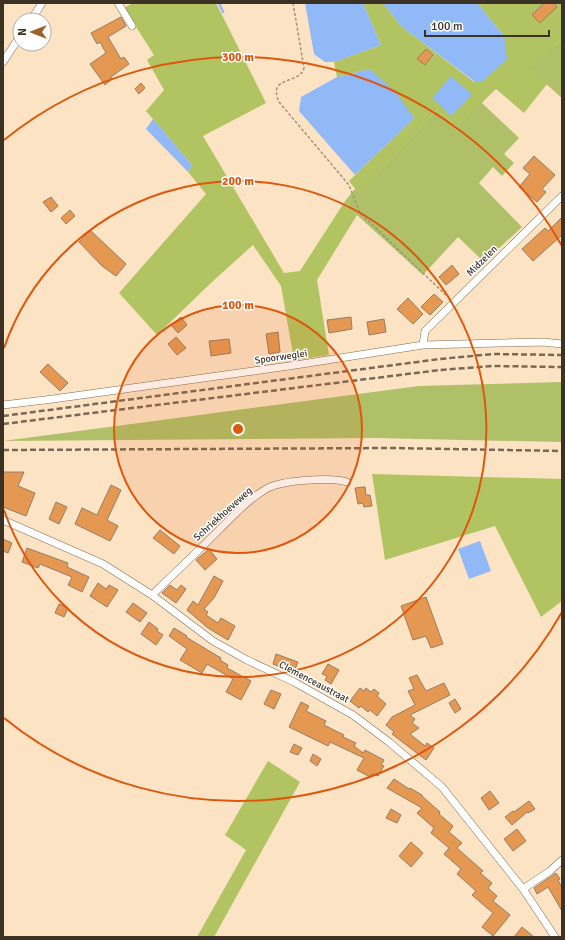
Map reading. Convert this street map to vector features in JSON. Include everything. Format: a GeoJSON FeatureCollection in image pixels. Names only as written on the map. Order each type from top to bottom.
{"type":"FeatureCollection","features":[{"type":"Feature","properties":{"kind":"street"},"geometry":{"type":"LineString","coordinates":[[36,12],[42,3]]}},
{"type":"Feature","properties":{"kind":"street"},"geometry":{"type":"LineString","coordinates":[[118,3],[132,26]]}},
{"type":"Feature","properties":{"kind":"street"},"geometry":{"type":"LineString","coordinates":[[3,62],[12,48]]}},
{"type":"Feature","properties":{"kind":"street","name":"Midzelen"},"geometry":{"type":"LineString","coordinates":[[423,345],[425,331],[562,196]]}},
{"type":"Feature","properties":{"kind":"street","name":"Spoorweglei"},"geometry":{"type":"LineString","coordinates":[[3,405],[289,366],[423,345],[543,342],[562,344]]}},
{"type":"Feature","properties":{"kind":"street","name":"Schriekhoeveweg"},"geometry":{"type":"LineString","coordinates":[[152,595],[238,511],[267,488],[280,484],[300,481],[341,480],[347,482]]}},
{"type":"Feature","properties":{"kind":"street","name":"Clemenceaustraat"},"geometry":{"type":"LineString","coordinates":[[3,520],[103,564],[152,595],[213,641],[247,660],[294,682],[339,706],[389,742],[442,787],[523,889],[555,937]]}},
{"type":"Feature","properties":{"kind":"street"},"geometry":{"type":"LineString","coordinates":[[523,889],[550,871],[562,860]]}},
{"type":"Feature","properties":{"kind":"path"},"geometry":{"type":"LineString","coordinates":[[293,3],[304,68],[300,75],[280,84],[276,88],[276,96],[279,102],[349,185],[360,213],[454,303]]}},
{"type":"Feature","properties":{"kind":"green space"},"geometry":{"type":"Polygon","coordinates":[[[133,3],[216,3],[266,103],[203,136],[284,273],[300,271],[345,201],[357,215],[317,280],[329,355],[294,360],[281,286],[253,245],[157,335],[119,293],[206,194],[188,172],[192,165],[146,111],[164,90],[147,60],[154,55],[124,8],[133,3]]]}},
{"type":"Feature","properties":{"kind":"green space"},"geometry":{"type":"Polygon","coordinates":[[[363,3],[383,3],[401,26],[474,82],[504,36],[477,3],[562,3],[562,40],[528,67],[547,84],[524,113],[496,89],[457,127],[437,110],[359,194],[349,181],[414,118],[370,69],[337,77],[334,62],[381,45],[363,3]],[[426,49],[418,59],[425,65],[433,55],[426,49]]]}},
{"type":"Feature","properties":{"kind":"green space"},"geometry":{"type":"Polygon","coordinates":[[[562,40],[562,98],[527,67],[562,40]]]}},
{"type":"Feature","properties":{"kind":"green space"},"geometry":{"type":"Polygon","coordinates":[[[481,102],[519,138],[504,154],[514,163],[502,176],[493,167],[479,183],[522,227],[484,262],[458,237],[423,275],[357,215],[345,201],[355,189],[359,193],[437,110],[457,127],[481,102]]]}},
{"type":"Feature","properties":{"kind":"green space"},"geometry":{"type":"Polygon","coordinates":[[[562,382],[562,442],[374,438],[3,441],[419,386],[562,382]]]}},
{"type":"Feature","properties":{"kind":"green space"},"geometry":{"type":"Polygon","coordinates":[[[372,474],[562,479],[562,601],[541,617],[495,526],[385,560],[372,474]]]}},
{"type":"Feature","properties":{"kind":"green space"},"geometry":{"type":"Polygon","coordinates":[[[268,761],[300,782],[214,937],[197,937],[246,850],[225,835],[268,761]]]}},
{"type":"Feature","properties":{"kind":"water"},"geometry":{"type":"Polygon","coordinates":[[[305,3],[363,3],[381,45],[334,62],[325,62],[314,54],[305,3]]]}},
{"type":"Feature","properties":{"kind":"water"},"geometry":{"type":"Polygon","coordinates":[[[383,3],[477,3],[504,36],[507,59],[483,81],[475,82],[401,26],[383,3]]]}},
{"type":"Feature","properties":{"kind":"water"},"geometry":{"type":"Polygon","coordinates":[[[370,69],[396,93],[414,118],[355,175],[299,111],[301,97],[337,77],[370,69]]]}},
{"type":"Feature","properties":{"kind":"water"},"geometry":{"type":"Polygon","coordinates":[[[451,76],[472,95],[451,116],[432,98],[451,76]]]}},
{"type":"Feature","properties":{"kind":"water"},"geometry":{"type":"Polygon","coordinates":[[[153,119],[192,165],[188,172],[146,129],[153,119]]]}},
{"type":"Feature","properties":{"kind":"water"},"geometry":{"type":"Polygon","coordinates":[[[480,541],[491,571],[469,579],[458,549],[480,541]]]}},
{"type":"Feature","properties":{"kind":"building"},"geometry":{"type":"Polygon","coordinates":[[[544,3],[553,3],[557,7],[540,23],[532,15],[544,3]]]}},
{"type":"Feature","properties":{"kind":"building"},"geometry":{"type":"Polygon","coordinates":[[[121,17],[126,26],[108,37],[121,59],[124,57],[129,64],[111,77],[112,79],[105,85],[90,64],[106,53],[100,42],[97,44],[91,33],[121,17]]]}},
{"type":"Feature","properties":{"kind":"building"},"geometry":{"type":"Polygon","coordinates":[[[426,49],[433,55],[425,65],[417,59],[426,49]]]}},
{"type":"Feature","properties":{"kind":"building"},"geometry":{"type":"Polygon","coordinates":[[[141,83],[145,88],[139,94],[135,89],[141,83]]]}},
{"type":"Feature","properties":{"kind":"building"},"geometry":{"type":"Polygon","coordinates":[[[534,156],[555,175],[542,189],[546,192],[537,202],[519,187],[530,174],[523,168],[534,156]]]}},
{"type":"Feature","properties":{"kind":"building"},"geometry":{"type":"Polygon","coordinates":[[[51,197],[58,206],[51,212],[43,202],[51,197]]]}},
{"type":"Feature","properties":{"kind":"building"},"geometry":{"type":"Polygon","coordinates":[[[70,210],[75,216],[66,224],[61,218],[70,210]]]}},
{"type":"Feature","properties":{"kind":"building"},"geometry":{"type":"Polygon","coordinates":[[[562,217],[562,235],[533,261],[522,249],[545,228],[548,231],[562,217]]]}},
{"type":"Feature","properties":{"kind":"building"},"geometry":{"type":"Polygon","coordinates":[[[90,230],[126,264],[116,276],[102,266],[79,242],[90,230]]]}},
{"type":"Feature","properties":{"kind":"building"},"geometry":{"type":"Polygon","coordinates":[[[452,265],[459,274],[446,285],[439,277],[452,265]]]}},
{"type":"Feature","properties":{"kind":"building"},"geometry":{"type":"Polygon","coordinates":[[[434,294],[443,302],[430,315],[421,307],[434,294]]]}},
{"type":"Feature","properties":{"kind":"building"},"geometry":{"type":"Polygon","coordinates":[[[408,298],[423,314],[413,324],[397,309],[408,298]]]}},
{"type":"Feature","properties":{"kind":"building"},"geometry":{"type":"Polygon","coordinates":[[[181,317],[187,325],[178,333],[171,325],[181,317]]]}},
{"type":"Feature","properties":{"kind":"building"},"geometry":{"type":"Polygon","coordinates":[[[351,317],[352,329],[329,333],[327,320],[351,317]]]}},
{"type":"Feature","properties":{"kind":"building"},"geometry":{"type":"Polygon","coordinates":[[[384,319],[386,332],[369,335],[367,322],[384,319]]]}},
{"type":"Feature","properties":{"kind":"building"},"geometry":{"type":"Polygon","coordinates":[[[278,332],[280,352],[269,354],[266,334],[278,332]]]}},
{"type":"Feature","properties":{"kind":"building"},"geometry":{"type":"Polygon","coordinates":[[[176,337],[186,348],[177,355],[168,344],[176,337]]]}},
{"type":"Feature","properties":{"kind":"building"},"geometry":{"type":"Polygon","coordinates":[[[229,339],[231,353],[211,356],[209,341],[229,339]]]}},
{"type":"Feature","properties":{"kind":"building"},"geometry":{"type":"Polygon","coordinates":[[[48,364],[68,383],[60,391],[40,372],[48,364]]]}},
{"type":"Feature","properties":{"kind":"building"},"geometry":{"type":"Polygon","coordinates":[[[3,472],[24,472],[18,486],[35,493],[26,516],[3,507],[3,472]]]}},
{"type":"Feature","properties":{"kind":"building"},"geometry":{"type":"Polygon","coordinates":[[[111,485],[121,490],[107,520],[118,526],[110,541],[75,524],[82,508],[97,515],[111,485]]]}},
{"type":"Feature","properties":{"kind":"building"},"geometry":{"type":"Polygon","coordinates":[[[365,487],[366,495],[370,495],[372,506],[364,507],[363,503],[358,504],[355,488],[365,487]]]}},
{"type":"Feature","properties":{"kind":"building"},"geometry":{"type":"Polygon","coordinates":[[[56,502],[67,507],[59,524],[49,519],[56,502]]]}},
{"type":"Feature","properties":{"kind":"building"},"geometry":{"type":"Polygon","coordinates":[[[160,530],[180,546],[174,554],[153,538],[160,530]]]}},
{"type":"Feature","properties":{"kind":"building"},"geometry":{"type":"Polygon","coordinates":[[[3,539],[12,543],[8,553],[3,551],[3,539]]]}},
{"type":"Feature","properties":{"kind":"building"},"geometry":{"type":"Polygon","coordinates":[[[27,548],[68,563],[67,567],[89,577],[82,592],[68,585],[72,577],[40,564],[38,568],[22,562],[27,548]]]}},
{"type":"Feature","properties":{"kind":"building"},"geometry":{"type":"Polygon","coordinates":[[[209,549],[217,559],[205,570],[196,560],[209,549]]]}},
{"type":"Feature","properties":{"kind":"building"},"geometry":{"type":"Polygon","coordinates":[[[214,576],[223,581],[214,598],[204,609],[208,612],[206,615],[218,623],[221,618],[235,626],[228,640],[208,628],[187,610],[193,601],[198,605],[214,576]]]}},
{"type":"Feature","properties":{"kind":"building"},"geometry":{"type":"Polygon","coordinates":[[[98,583],[106,589],[109,585],[118,590],[107,607],[90,596],[98,583]]]}},
{"type":"Feature","properties":{"kind":"building"},"geometry":{"type":"Polygon","coordinates":[[[170,585],[177,590],[181,585],[186,589],[176,603],[162,593],[170,585]]]}},
{"type":"Feature","properties":{"kind":"building"},"geometry":{"type":"Polygon","coordinates":[[[426,597],[443,644],[431,648],[426,636],[413,640],[401,606],[426,597]]]}},
{"type":"Feature","properties":{"kind":"building"},"geometry":{"type":"Polygon","coordinates":[[[133,603],[147,613],[140,622],[126,612],[133,603]]]}},
{"type":"Feature","properties":{"kind":"building"},"geometry":{"type":"Polygon","coordinates":[[[59,604],[68,608],[64,617],[55,613],[59,604]]]}},
{"type":"Feature","properties":{"kind":"building"},"geometry":{"type":"Polygon","coordinates":[[[149,622],[163,635],[156,645],[141,634],[149,622]]]}},
{"type":"Feature","properties":{"kind":"building"},"geometry":{"type":"Polygon","coordinates":[[[174,628],[221,658],[220,660],[228,665],[227,668],[251,681],[241,700],[226,692],[233,679],[207,664],[202,673],[180,660],[187,649],[169,636],[174,628]]]}},
{"type":"Feature","properties":{"kind":"building"},"geometry":{"type":"Polygon","coordinates":[[[276,654],[298,662],[294,672],[273,664],[276,654]]]}},
{"type":"Feature","properties":{"kind":"building"},"geometry":{"type":"Polygon","coordinates":[[[328,664],[339,670],[331,684],[325,680],[327,676],[322,674],[328,664]]]}},
{"type":"Feature","properties":{"kind":"building"},"geometry":{"type":"Polygon","coordinates":[[[417,675],[426,691],[444,683],[450,695],[410,715],[415,719],[412,723],[419,728],[410,734],[425,746],[427,743],[434,748],[426,760],[392,734],[394,732],[386,725],[392,717],[415,705],[408,691],[414,689],[409,678],[417,675]]]}},
{"type":"Feature","properties":{"kind":"building"},"geometry":{"type":"Polygon","coordinates":[[[360,688],[364,691],[366,688],[371,692],[374,689],[379,693],[377,696],[386,704],[377,716],[370,710],[368,712],[361,706],[359,708],[350,701],[360,688]]]}},
{"type":"Feature","properties":{"kind":"building"},"geometry":{"type":"Polygon","coordinates":[[[271,690],[281,694],[274,709],[264,704],[271,690]]]}},
{"type":"Feature","properties":{"kind":"building"},"geometry":{"type":"Polygon","coordinates":[[[455,699],[461,709],[455,713],[449,703],[455,699]]]}},
{"type":"Feature","properties":{"kind":"building"},"geometry":{"type":"Polygon","coordinates":[[[301,702],[309,706],[306,711],[326,721],[324,725],[356,743],[354,746],[363,753],[365,750],[384,760],[381,765],[384,766],[378,776],[372,774],[370,777],[357,770],[364,758],[330,742],[328,746],[289,727],[301,702]]]}},
{"type":"Feature","properties":{"kind":"building"},"geometry":{"type":"Polygon","coordinates":[[[294,744],[302,748],[298,755],[290,752],[294,744]]]}},
{"type":"Feature","properties":{"kind":"building"},"geometry":{"type":"Polygon","coordinates":[[[313,754],[321,759],[317,766],[310,761],[313,754]]]}},
{"type":"Feature","properties":{"kind":"building"},"geometry":{"type":"Polygon","coordinates":[[[394,779],[409,789],[410,788],[422,795],[440,812],[439,814],[453,826],[449,832],[462,843],[457,848],[483,871],[480,873],[492,883],[488,888],[497,896],[493,901],[510,915],[493,936],[482,927],[493,913],[472,895],[476,891],[457,874],[461,869],[444,854],[449,848],[431,833],[434,828],[417,813],[422,808],[387,788],[394,779]]]}},
{"type":"Feature","properties":{"kind":"building"},"geometry":{"type":"Polygon","coordinates":[[[490,791],[499,803],[489,810],[481,798],[490,791]]]}},
{"type":"Feature","properties":{"kind":"building"},"geometry":{"type":"Polygon","coordinates":[[[529,801],[535,809],[528,813],[527,812],[512,825],[505,817],[529,801]]]}},
{"type":"Feature","properties":{"kind":"building"},"geometry":{"type":"Polygon","coordinates":[[[391,809],[401,815],[397,823],[386,818],[391,809]]]}},
{"type":"Feature","properties":{"kind":"building"},"geometry":{"type":"Polygon","coordinates":[[[517,829],[526,841],[513,851],[504,839],[517,829]]]}},
{"type":"Feature","properties":{"kind":"building"},"geometry":{"type":"Polygon","coordinates":[[[411,842],[423,853],[411,867],[399,856],[411,842]]]}},
{"type":"Feature","properties":{"kind":"building"},"geometry":{"type":"Polygon","coordinates":[[[556,873],[560,879],[558,880],[562,888],[562,911],[548,887],[537,894],[534,888],[556,873]]]}},
{"type":"Feature","properties":{"kind":"building"},"geometry":{"type":"Polygon","coordinates":[[[522,927],[534,937],[514,937],[522,927]]]}},
{"type":"Feature","properties":{"kind":"waterway"},"geometry":{"type":"LineString","coordinates":[[219,3],[223,12]]}},
{"type":"Feature","properties":{"kind":"railway"},"geometry":{"type":"LineString","coordinates":[[3,416],[440,359],[493,354],[562,355]]}},
{"type":"Feature","properties":{"kind":"railway"},"geometry":{"type":"LineString","coordinates":[[3,424],[440,370],[493,366],[562,367]]}},
{"type":"Feature","properties":{"kind":"railway"},"geometry":{"type":"LineString","coordinates":[[3,450],[392,448],[562,451]]}}]}
